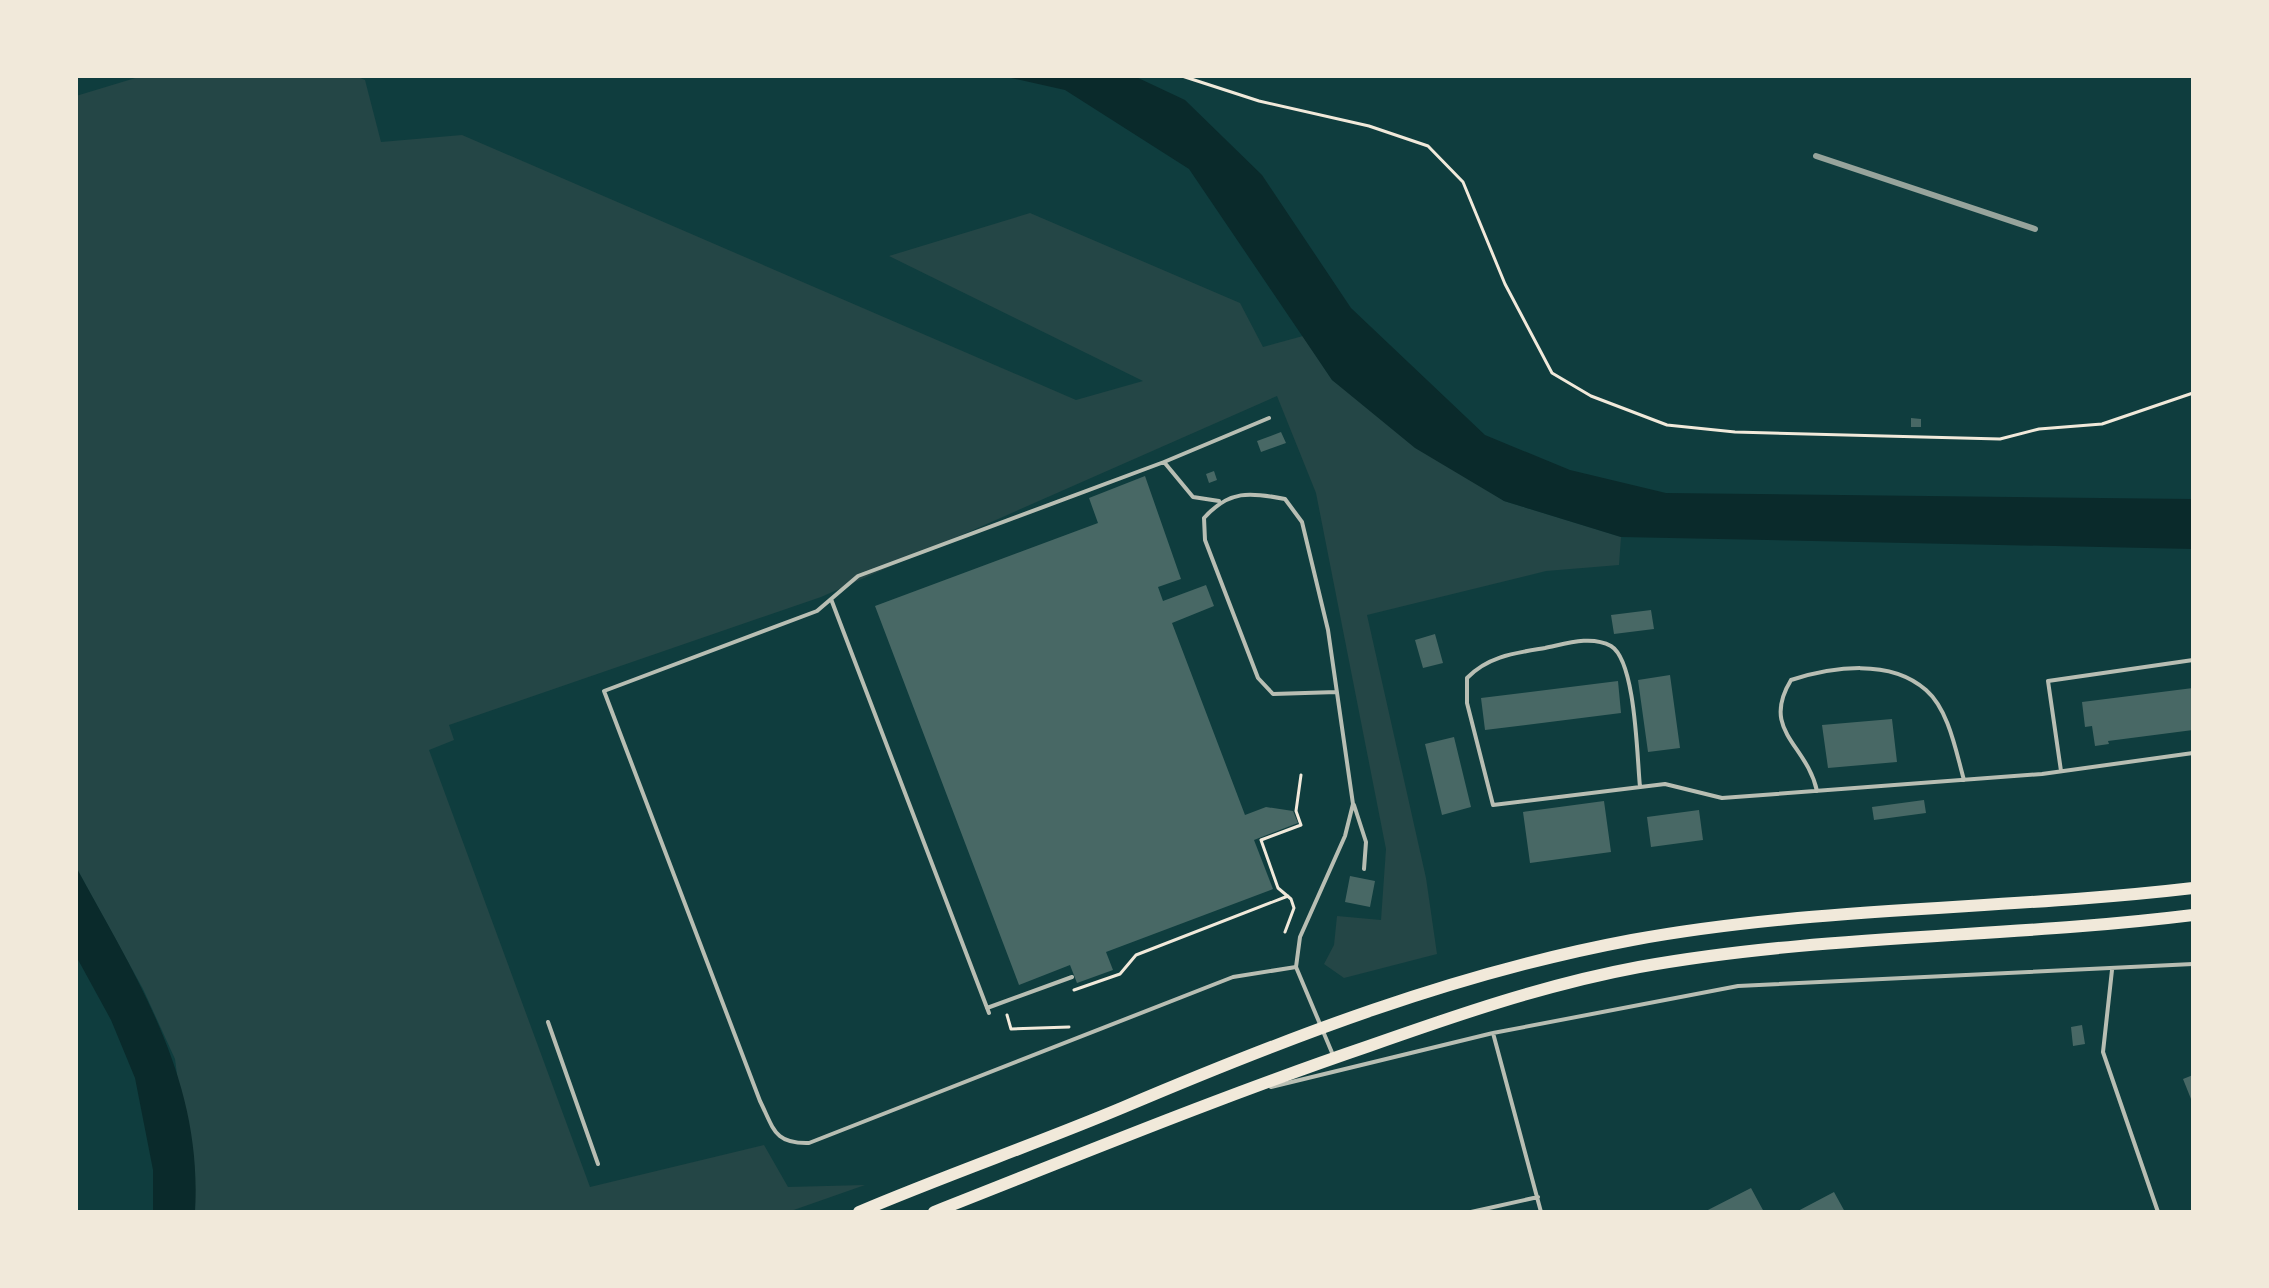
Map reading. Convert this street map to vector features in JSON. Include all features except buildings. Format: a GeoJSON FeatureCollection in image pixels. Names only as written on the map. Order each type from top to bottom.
{"type":"FeatureCollection","features":[{"type":"Feature","properties":{"kind":"main road"},"geometry":{"type":"LineString","coordinates":[[859,1212],[1321,1026],[1460,981],[1566,954],[1700,929],[1865,912],[2193,888]]}},
{"type":"Feature","properties":{"kind":"main road"},"geometry":{"type":"LineString","coordinates":[[934,1212],[1235,1094],[1471,1010],[1636,968],[1702,957],[1866,940],[2193,915]]}},
{"type":"Feature","properties":{"kind":"lane"},"geometry":{"type":"LineString","coordinates":[[1269,418],[1164,462],[858,576],[817,611],[604,691],[760,1101],[778,1137],[790,1143],[809,1143],[1233,977],[1296,967]]}},
{"type":"Feature","properties":{"kind":"lane"},"geometry":{"type":"LineString","coordinates":[[1164,462],[1193,497],[1219,501],[1252,493],[1285,499],[1302,522],[1328,630],[1353,804],[1366,842],[1364,869]]}},
{"type":"Feature","properties":{"kind":"lane"},"geometry":{"type":"LineString","coordinates":[[1219,501],[1204,518],[1205,540],[1258,678],[1273,694],[1337,692]]}},
{"type":"Feature","properties":{"kind":"lane"},"geometry":{"type":"LineString","coordinates":[[831,599],[988,1010],[1072,977]]}},
{"type":"Feature","properties":{"kind":"lane"},"geometry":{"type":"LineString","coordinates":[[1640,787],[1630,686],[1618,653],[1611,646],[1592,640],[1522,652],[1482,662],[1467,678],[1467,703],[1493,805],[1665,784],[1722,798],[1817,791],[2061,771],[2193,753]]}},
{"type":"Feature","properties":{"kind":"lane"},"geometry":{"type":"LineString","coordinates":[[2061,771],[2048,681],[2193,660]]}},
{"type":"Feature","properties":{"kind":"lane"},"geometry":{"type":"LineString","coordinates":[[1817,791],[1812,770],[1782,731],[1779,701],[1791,680],[1824,670],[1861,669],[1899,674],[1928,691],[1946,722],[1964,780]]}},
{"type":"Feature","properties":{"kind":"lane"},"geometry":{"type":"LineString","coordinates":[[1334,1058],[1296,967],[1300,937],[1345,836],[1353,804]]}},
{"type":"Feature","properties":{"kind":"lane"},"geometry":{"type":"LineString","coordinates":[[1235,1094],[1374,1065],[1493,1033],[1738,986],[2193,964]]}},
{"type":"Feature","properties":{"kind":"lane"},"geometry":{"type":"LineString","coordinates":[[2112,970],[2103,1052],[2158,1212]]}},
{"type":"Feature","properties":{"kind":"lane"},"geometry":{"type":"LineString","coordinates":[[548,1022],[598,1164]]}},
{"type":"Feature","properties":{"kind":"lane"},"geometry":{"type":"LineString","coordinates":[[1493,1033],[1541,1212]]}},
{"type":"Feature","properties":{"kind":"lane"},"geometry":{"type":"LineString","coordinates":[[1471,1212],[1538,1197]]}},
{"type":"Feature","properties":{"kind":"path"},"geometry":{"type":"LineString","coordinates":[[1182,76],[1259,101],[1369,126],[1428,146],[1463,182],[1505,284],[1552,373],[1591,396],[1667,425],[1735,432],[2000,439],[2039,429],[2102,424],[2193,393]]}},
{"type":"Feature","properties":{"kind":"path"},"geometry":{"type":"LineString","coordinates":[[1285,932],[1294,908],[1288,896],[1278,888],[1261,840],[1301,825],[1296,811],[1301,775]]}},
{"type":"Feature","properties":{"kind":"path"},"geometry":{"type":"LineString","coordinates":[[1062,995],[1120,974],[1136,955],[1288,896]]}},
{"type":"Feature","properties":{"kind":"path"},"geometry":{"type":"LineString","coordinates":[[1019,1010],[1005,1015],[1011,1029],[1069,1027]]}},
{"type":"Feature","properties":{"kind":"shaded area"},"geometry":{"type":"Polygon","coordinates":[[[142,76],[355,76],[365,80],[381,142],[462,135],[1076,400],[1143,381],[889,256],[1030,213],[1240,303],[1263,347],[1303,336],[1332,380],[1504,501],[1621,537],[1619,565],[1546,571],[1367,615],[1426,878],[1437,954],[1344,978],[1324,964],[1334,945],[1337,916],[1381,920],[1386,849],[1316,493],[1277,396],[821,597],[449,725],[454,740],[429,750],[590,1187],[764,1145],[788,1187],[865,1185],[788,1212],[195,1212],[175,1059],[143,989],[76,867],[76,96],[142,76]]]}},
{"type":"Feature","properties":{"kind":"shaded area"},"geometry":{"type":"Polygon","coordinates":[[[1002,76],[1134,76],[1185,100],[1262,175],[1351,308],[1485,435],[1570,470],[1666,493],[2193,499],[2193,549],[1621,537],[1504,501],[1415,448],[1332,380],[1189,169],[1065,90],[1002,76]]]}},
{"type":"Feature","properties":{"kind":"shaded area"},"geometry":{"type":"Polygon","coordinates":[[[76,867],[143,990],[177,1074],[195,1164],[195,1212],[153,1212],[153,1170],[135,1078],[111,1020],[76,956],[76,867]]]}},
{"type":"Feature","properties":{"kind":"railway"},"geometry":{"type":"LineString","coordinates":[[1816,156],[2035,229]]}}]}
